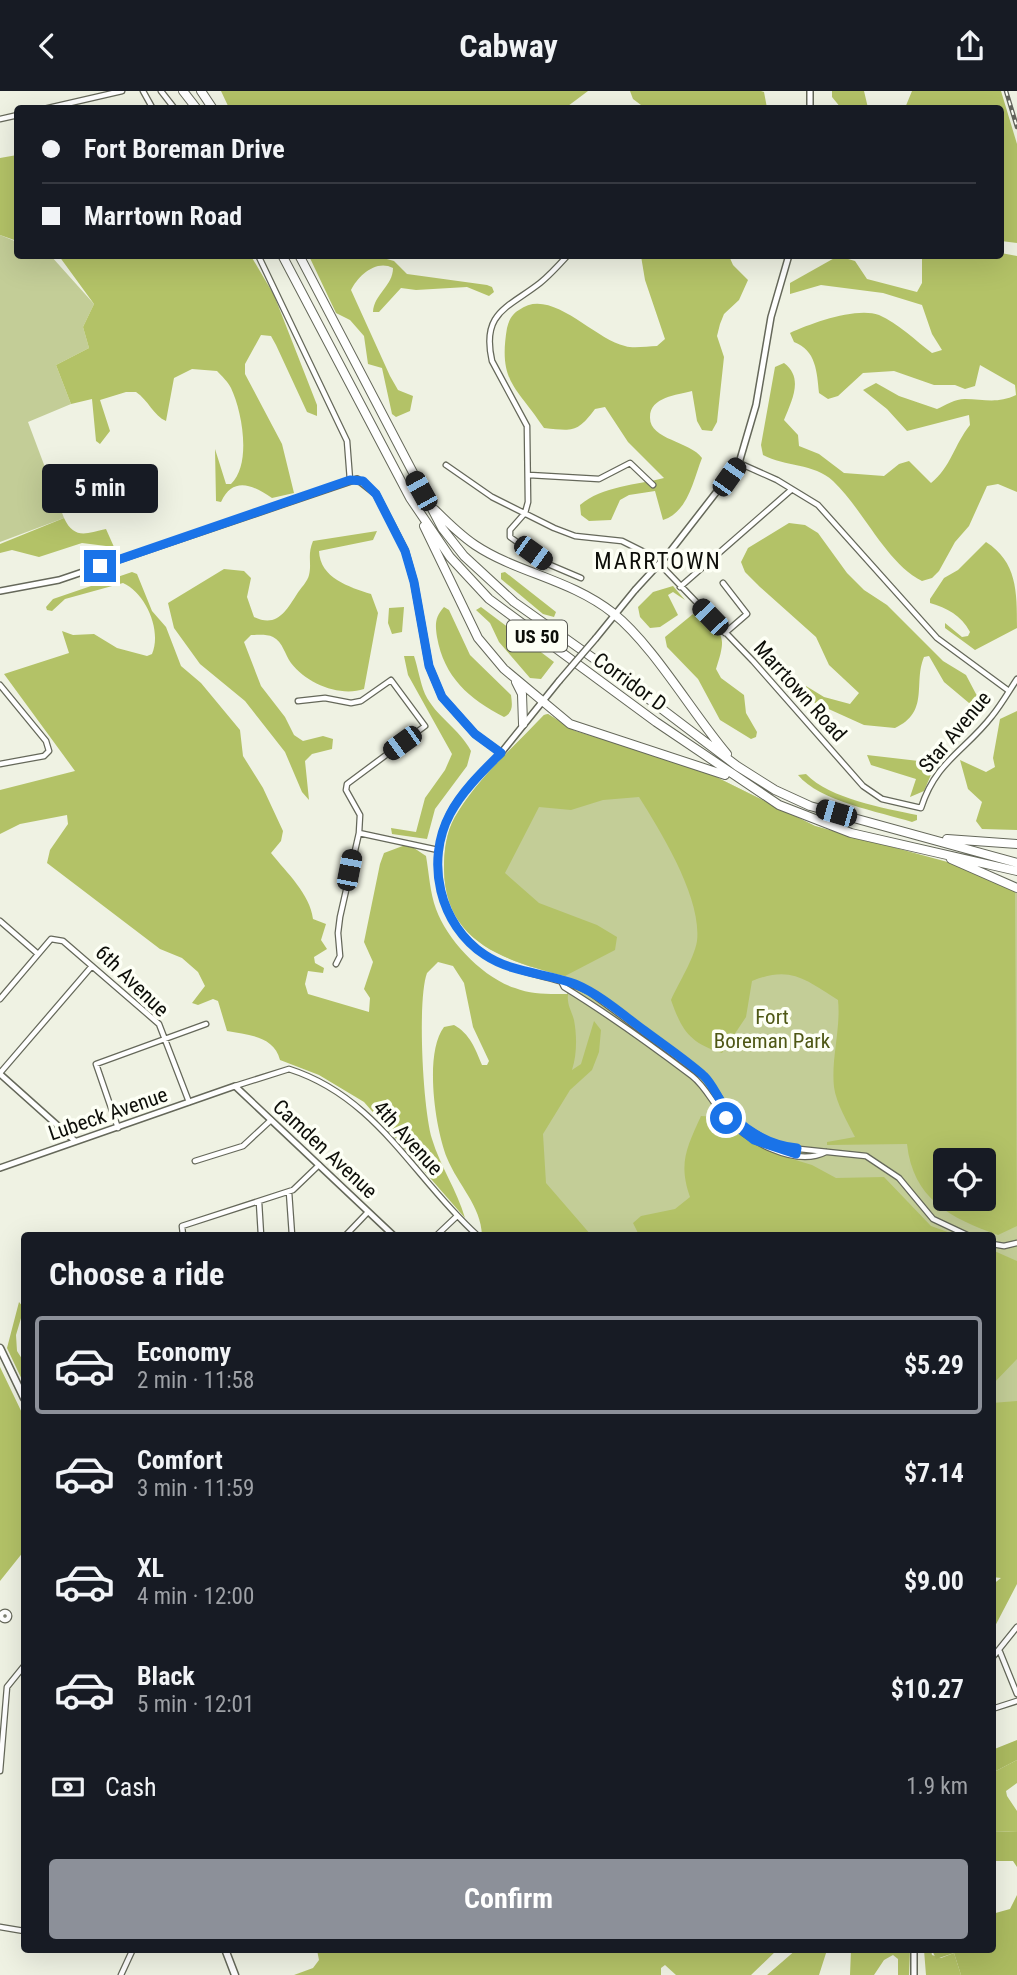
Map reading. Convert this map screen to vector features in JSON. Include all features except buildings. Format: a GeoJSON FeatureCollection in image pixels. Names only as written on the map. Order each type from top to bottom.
{"type":"FeatureCollection","features":[{"type":"Feature","properties":{"kind":"highway"},"geometry":{"type":"LineString","coordinates":[[183,91],[194,105]]}},
{"type":"Feature","properties":{"kind":"highway","name":"Corridor D"},"geometry":{"type":"LineString","coordinates":[[284,259],[411,498],[450,557],[488,599],[779,805],[829,826],[1017,871]]}},
{"type":"Feature","properties":{"kind":"highway","name":"Corridor D"},"geometry":{"type":"LineString","coordinates":[[301,259],[442,528],[464,557],[514,602],[617,675],[737,766],[775,790],[810,806],[1017,863]]}},
{"type":"Feature","properties":{"kind":"highway"},"geometry":{"type":"LineString","coordinates":[[411,498],[478,638],[513,676],[570,724],[709,767],[749,786]]}},
{"type":"Feature","properties":{"kind":"highway"},"geometry":{"type":"LineString","coordinates":[[428,503],[477,546],[583,593],[615,615],[670,679],[697,719],[737,766]]}},
{"type":"Feature","properties":{"kind":"highway"},"geometry":{"type":"LineString","coordinates":[[513,676],[523,694],[523,724]]}},
{"type":"Feature","properties":{"kind":"highway"},"geometry":{"type":"LineString","coordinates":[[930,838],[1017,844]]}},
{"type":"Feature","properties":{"kind":"highway"},"geometry":{"type":"LineString","coordinates":[[939,853],[1017,888]]}},
{"type":"Feature","properties":{"kind":"main road"},"geometry":{"type":"LineString","coordinates":[[0,1348],[21,1392]]}},
{"type":"Feature","properties":{"kind":"main road"},"geometry":{"type":"LineString","coordinates":[[227,1953],[235,1975]]}},
{"type":"Feature","properties":{"kind":"street"},"geometry":{"type":"LineString","coordinates":[[61,105],[122,91]]}},
{"type":"Feature","properties":{"kind":"street"},"geometry":{"type":"LineString","coordinates":[[161,91],[172,105]]}},
{"type":"Feature","properties":{"kind":"street"},"geometry":{"type":"LineString","coordinates":[[260,259],[347,441],[350,480]]}},
{"type":"Feature","properties":{"kind":"street"},"geometry":{"type":"LineString","coordinates":[[564,259],[541,283],[505,306],[490,328],[492,361],[527,426],[529,475],[525,513],[510,530],[510,537],[548,564],[581,578]]}},
{"type":"Feature","properties":{"kind":"street"},"geometry":{"type":"LineString","coordinates":[[788,259],[771,317],[756,405],[739,463],[670,553],[635,590],[451,812],[438,850],[443,900],[457,927],[474,946],[502,964],[588,991],[707,1079],[730,1113],[748,1129],[796,1151]]}},
{"type":"Feature","properties":{"kind":"street"},"geometry":{"type":"LineString","coordinates":[[529,475],[599,479],[630,463],[653,485]]}},
{"type":"Feature","properties":{"kind":"street"},"geometry":{"type":"LineString","coordinates":[[739,463],[777,480],[818,505],[937,638],[1009,691]]}},
{"type":"Feature","properties":{"kind":"street","name":"Marrtown Road"},"geometry":{"type":"LineString","coordinates":[[446,465],[492,497],[575,536],[622,541],[636,546],[652,557],[725,633],[863,786],[882,799],[921,808]]}},
{"type":"Feature","properties":{"kind":"street"},"geometry":{"type":"LineString","coordinates":[[0,591],[59,580],[350,480],[363,481],[376,494],[405,551],[414,582],[429,666],[442,697],[475,734],[501,753]]}},
{"type":"Feature","properties":{"kind":"street"},"geometry":{"type":"LineString","coordinates":[[680,587],[791,490]]}},
{"type":"Feature","properties":{"kind":"street"},"geometry":{"type":"LineString","coordinates":[[723,583],[747,614],[725,633]]}},
{"type":"Feature","properties":{"kind":"street","name":"Star Avenue"},"geometry":{"type":"LineString","coordinates":[[921,808],[933,778],[955,751],[993,716],[1017,679]]}},
{"type":"Feature","properties":{"kind":"street"},"geometry":{"type":"LineString","coordinates":[[298,701],[325,698],[351,703],[361,701],[391,680],[425,726],[347,785],[346,790],[360,815],[359,833],[340,917],[340,956],[336,964]]}},
{"type":"Feature","properties":{"kind":"street"},"geometry":{"type":"LineString","coordinates":[[0,685],[49,747],[47,755],[0,763]]}},
{"type":"Feature","properties":{"kind":"street"},"geometry":{"type":"LineString","coordinates":[[359,833],[438,850]]}},
{"type":"Feature","properties":{"kind":"street"},"geometry":{"type":"LineString","coordinates":[[0,921],[38,954],[0,999]]}},
{"type":"Feature","properties":{"kind":"street","name":"6th Avenue"},"geometry":{"type":"LineString","coordinates":[[38,954],[51,939],[63,941],[159,1024],[189,1102]]}},
{"type":"Feature","properties":{"kind":"street"},"geometry":{"type":"LineString","coordinates":[[75,1141],[0,1073],[92,966]]}},
{"type":"Feature","properties":{"kind":"street"},"geometry":{"type":"LineString","coordinates":[[561,981],[564,987],[703,1086],[726,1118],[745,1134],[775,1149],[816,1155],[826,1151],[866,1156],[899,1178],[933,1219],[961,1232]]}},
{"type":"Feature","properties":{"kind":"street"},"geometry":{"type":"LineString","coordinates":[[118,1128],[96,1064],[206,1024]]}},
{"type":"Feature","properties":{"kind":"street"},"geometry":{"type":"LineString","coordinates":[[666,1058],[671,1051]]}},
{"type":"Feature","properties":{"kind":"street","name":"4th Avenue"},"geometry":{"type":"LineString","coordinates":[[226,1090],[289,1069],[353,1102],[392,1137],[456,1217],[474,1232]]}},
{"type":"Feature","properties":{"kind":"street","name":"Camden Avenue"},"geometry":{"type":"LineString","coordinates":[[235,1086],[390,1232]]}},
{"type":"Feature","properties":{"kind":"street","name":"Lubeck Avenue"},"geometry":{"type":"LineString","coordinates":[[0,1168],[226,1090]]}},
{"type":"Feature","properties":{"kind":"street"},"geometry":{"type":"LineString","coordinates":[[195,1161],[243,1146],[271,1120]]}},
{"type":"Feature","properties":{"kind":"street"},"geometry":{"type":"LineString","coordinates":[[183,1232],[182,1226],[289,1192],[319,1165]]}},
{"type":"Feature","properties":{"kind":"street"},"geometry":{"type":"LineString","coordinates":[[289,1192],[292,1232]]}},
{"type":"Feature","properties":{"kind":"street"},"geometry":{"type":"LineString","coordinates":[[258,1202],[261,1232]]}},
{"type":"Feature","properties":{"kind":"street"},"geometry":{"type":"LineString","coordinates":[[349,1232],[368,1212]]}},
{"type":"Feature","properties":{"kind":"street"},"geometry":{"type":"LineString","coordinates":[[440,1232],[456,1217]]}},
{"type":"Feature","properties":{"kind":"street"},"geometry":{"type":"LineString","coordinates":[[996,1245],[1017,1243]]}},
{"type":"Feature","properties":{"kind":"street"},"geometry":{"type":"LineString","coordinates":[[996,1655],[1017,1627]]}},
{"type":"Feature","properties":{"kind":"street"},"geometry":{"type":"LineString","coordinates":[[1000,1652],[1017,1694]]}},
{"type":"Feature","properties":{"kind":"street"},"geometry":{"type":"LineString","coordinates":[[0,1771],[7,1687],[21,1670]]}},
{"type":"Feature","properties":{"kind":"street"},"geometry":{"type":"LineString","coordinates":[[996,1708],[1017,1701]]}},
{"type":"Feature","properties":{"kind":"street"},"geometry":{"type":"LineString","coordinates":[[0,1927],[21,1930]]}},
{"type":"Feature","properties":{"kind":"street"},"geometry":{"type":"LineString","coordinates":[[121,1975],[131,1953]]}},
{"type":"Feature","properties":{"kind":"street"},"geometry":{"type":"LineString","coordinates":[[914,1953],[914,1975]]}},
{"type":"Feature","properties":{"kind":"green space"},"geometry":{"type":"Polygon","coordinates":[[[0,235],[14,241],[14,259],[54,259],[94,304],[83,327],[89,348],[56,365],[71,404],[28,422],[64,518],[0,542],[0,235]]]}},
{"type":"Feature","properties":{"kind":"green space","name":"Fort Boreman Park"},"geometry":{"type":"Polygon","coordinates":[[[548,714],[575,731],[700,769],[815,826],[1017,892],[1017,1521],[996,1560],[996,1232],[539,1232],[510,1197],[543,1117],[560,1061],[566,1033],[565,976],[501,955],[483,945],[467,931],[455,915],[447,894],[444,856],[449,829],[464,803],[485,776],[548,714]]]}},
{"type":"Feature","properties":{"kind":"shaded area"},"geometry":{"type":"Polygon","coordinates":[[[221,91],[588,91],[569,105],[228,105],[221,91]]]}},
{"type":"Feature","properties":{"kind":"shaded area"},"geometry":{"type":"Polygon","coordinates":[[[630,91],[761,91],[764,92],[766,105],[641,105],[633,99],[630,91]]]}},
{"type":"Feature","properties":{"kind":"shaded area"},"geometry":{"type":"Polygon","coordinates":[[[832,91],[864,91],[867,105],[839,105],[832,97],[832,91]]]}},
{"type":"Feature","properties":{"kind":"shaded area"},"geometry":{"type":"Polygon","coordinates":[[[912,91],[1001,91],[1017,144],[1017,243],[1004,241],[1004,105],[906,105],[912,91]]]}},
{"type":"Feature","properties":{"kind":"shaded area"},"geometry":{"type":"Polygon","coordinates":[[[14,156],[14,240],[0,235],[0,158],[14,156]]]}},
{"type":"Feature","properties":{"kind":"shaded area"},"geometry":{"type":"Polygon","coordinates":[[[1004,254],[1017,256],[1017,492],[998,484],[987,486],[969,526],[955,542],[939,571],[932,578],[922,581],[897,562],[833,481],[817,471],[763,455],[761,445],[775,367],[784,363],[794,375],[795,382],[784,420],[798,435],[799,446],[819,454],[844,473],[884,476],[899,464],[909,461],[931,483],[938,477],[970,425],[969,415],[907,431],[887,409],[863,390],[876,383],[899,396],[937,409],[961,399],[1009,398],[1016,395],[1015,385],[980,365],[975,386],[965,389],[955,385],[934,385],[894,371],[863,373],[838,396],[828,399],[819,393],[811,356],[794,342],[790,333],[834,317],[869,313],[893,323],[932,353],[942,350],[932,334],[922,305],[883,293],[821,285],[790,294],[790,283],[833,259],[855,261],[867,279],[917,292],[922,283],[922,259],[1004,259],[1004,254]]]}},
{"type":"Feature","properties":{"kind":"shaded area"},"geometry":{"type":"Polygon","coordinates":[[[61,259],[253,259],[274,295],[317,405],[317,416],[307,412],[271,336],[261,335],[245,364],[245,374],[282,444],[294,493],[272,498],[258,489],[244,485],[231,489],[221,502],[216,501],[215,449],[226,484],[231,484],[237,475],[243,451],[239,410],[231,388],[217,371],[192,369],[174,378],[166,421],[136,392],[126,392],[100,400],[110,431],[100,444],[96,441],[92,399],[71,404],[56,365],[89,348],[83,327],[94,304],[61,259]]]}},
{"type":"Feature","properties":{"kind":"shaded area"},"geometry":{"type":"Polygon","coordinates":[[[310,259],[387,259],[394,261],[407,274],[487,285],[492,287],[494,292],[489,296],[467,287],[416,290],[401,288],[379,312],[373,312],[390,280],[393,268],[374,267],[358,279],[351,290],[390,376],[398,390],[413,396],[410,411],[396,417],[392,414],[382,368],[368,364],[364,336],[350,320],[336,313],[310,259]]]}},
{"type":"Feature","properties":{"kind":"shaded area"},"geometry":{"type":"Polygon","coordinates":[[[642,259],[730,259],[748,280],[739,300],[724,314],[717,336],[724,357],[717,422],[712,431],[702,430],[697,421],[692,391],[665,398],[651,410],[651,425],[656,431],[696,452],[702,458],[684,503],[663,520],[655,491],[629,495],[620,500],[611,520],[589,521],[581,515],[580,505],[589,499],[609,490],[664,478],[628,442],[605,407],[595,409],[584,423],[574,429],[544,428],[507,372],[507,328],[514,313],[531,304],[545,305],[572,316],[599,334],[625,346],[657,346],[665,339],[645,280],[642,259]]]}},
{"type":"Feature","properties":{"kind":"shaded area"},"geometry":{"type":"Polygon","coordinates":[[[64,518],[76,532],[106,529],[114,547],[82,543],[39,557],[12,550],[0,553],[0,544],[64,518]]]}},
{"type":"Feature","properties":{"kind":"shaded area"},"geometry":{"type":"Polygon","coordinates":[[[789,523],[805,525],[818,533],[847,573],[864,590],[887,605],[943,661],[966,675],[976,694],[988,705],[985,709],[975,708],[944,682],[929,656],[924,657],[921,667],[917,705],[913,714],[895,728],[864,725],[802,697],[800,688],[806,686],[824,697],[850,704],[859,693],[829,665],[816,637],[745,572],[741,562],[748,548],[789,523]]]}},
{"type":"Feature","properties":{"kind":"shaded area"},"geometry":{"type":"Polygon","coordinates":[[[377,531],[373,540],[319,551],[324,568],[330,575],[371,594],[378,613],[364,689],[335,690],[315,683],[291,663],[279,642],[271,636],[251,635],[244,642],[261,686],[285,717],[294,735],[303,741],[323,736],[333,739],[332,749],[312,754],[305,761],[309,800],[302,792],[285,752],[245,701],[200,664],[174,628],[168,603],[224,569],[244,571],[251,578],[247,597],[254,617],[262,620],[275,619],[285,612],[307,580],[313,541],[377,531]]]}},
{"type":"Feature","properties":{"kind":"shaded area"},"geometry":{"type":"Polygon","coordinates":[[[986,542],[1004,559],[1013,579],[1017,602],[1017,628],[975,650],[945,628],[945,623],[962,637],[968,636],[970,632],[962,621],[948,610],[930,603],[930,599],[944,578],[958,570],[986,542]]]}},
{"type":"Feature","properties":{"kind":"shaded area"},"geometry":{"type":"Polygon","coordinates":[[[132,572],[137,574],[152,611],[166,627],[181,666],[201,683],[240,730],[243,756],[263,788],[283,831],[281,841],[271,853],[303,892],[313,919],[326,924],[321,940],[327,949],[314,957],[315,963],[324,968],[323,973],[308,971],[305,984],[308,994],[369,1012],[370,998],[364,989],[373,962],[364,942],[380,864],[384,853],[408,844],[426,856],[431,890],[441,921],[457,945],[479,967],[503,983],[521,990],[568,994],[576,1039],[572,1070],[581,1064],[594,1021],[601,1030],[599,1052],[592,1070],[570,1090],[543,1134],[546,1183],[588,1232],[482,1232],[478,1215],[447,1158],[436,1110],[434,1054],[444,1027],[454,1025],[460,1029],[471,1042],[482,1065],[487,1065],[489,1061],[473,1027],[464,983],[453,966],[438,962],[427,973],[422,1006],[422,1055],[432,1139],[465,1218],[364,1102],[319,1075],[280,1060],[277,1052],[266,1041],[227,1031],[218,1001],[213,999],[198,1005],[192,1003],[205,986],[198,972],[182,958],[160,949],[47,863],[50,850],[68,824],[67,815],[20,824],[0,834],[0,790],[75,771],[4,674],[69,653],[62,631],[73,635],[94,634],[117,648],[147,656],[152,654],[155,645],[153,624],[145,604],[139,595],[123,583],[65,599],[52,611],[47,610],[46,607],[53,599],[132,572]]]}},
{"type":"Feature","properties":{"kind":"shaded area"},"geometry":{"type":"Polygon","coordinates":[[[505,572],[556,612],[554,617],[543,614],[501,579],[501,573],[505,572]]]}},
{"type":"Feature","properties":{"kind":"shaded area"},"geometry":{"type":"Polygon","coordinates":[[[673,586],[685,600],[673,592],[668,595],[678,615],[660,627],[650,628],[640,617],[638,607],[653,592],[673,586]]]}},
{"type":"Feature","properties":{"kind":"shaded area"},"geometry":{"type":"Polygon","coordinates":[[[404,607],[402,632],[392,634],[388,623],[389,608],[404,607]]]}},
{"type":"Feature","properties":{"kind":"shaded area"},"geometry":{"type":"Polygon","coordinates":[[[444,607],[449,610],[470,655],[511,695],[511,710],[504,717],[469,694],[446,664],[440,651],[436,628],[437,617],[444,607]]]}},
{"type":"Feature","properties":{"kind":"shaded area"},"geometry":{"type":"Polygon","coordinates":[[[481,607],[554,662],[541,679],[530,678],[499,642],[490,623],[476,610],[481,607]]]}},
{"type":"Feature","properties":{"kind":"shaded area"},"geometry":{"type":"Polygon","coordinates":[[[693,614],[717,630],[720,635],[722,648],[716,669],[721,678],[744,695],[746,713],[757,732],[756,737],[751,739],[720,720],[698,679],[667,647],[665,637],[693,614]]]}},
{"type":"Feature","properties":{"kind":"shaded area"},"geometry":{"type":"Polygon","coordinates":[[[404,656],[414,656],[423,689],[430,702],[471,751],[467,766],[435,809],[427,839],[392,834],[391,828],[416,832],[425,798],[445,770],[452,754],[408,675],[404,656]]]}},
{"type":"Feature","properties":{"kind":"shaded area"},"geometry":{"type":"Polygon","coordinates":[[[1017,711],[1017,830],[982,829],[976,821],[982,802],[968,789],[960,760],[986,772],[995,767],[993,758],[1000,719],[1017,711]]]}},
{"type":"Feature","properties":{"kind":"shaded area"},"geometry":{"type":"Polygon","coordinates":[[[548,714],[575,731],[700,769],[815,826],[966,867],[1015,890],[1017,1226],[998,1235],[947,1211],[996,1211],[996,1148],[933,1148],[933,1200],[917,1179],[907,1144],[827,1145],[827,1142],[855,1137],[834,1087],[838,1000],[817,986],[798,977],[777,974],[752,981],[746,1017],[722,1053],[702,1045],[689,1034],[679,1020],[671,1000],[690,963],[697,941],[693,905],[678,866],[639,797],[603,800],[571,810],[539,807],[505,873],[539,903],[597,925],[617,937],[615,950],[565,976],[521,963],[483,945],[467,931],[455,915],[447,894],[444,869],[449,829],[474,790],[496,764],[548,714]]]}},
{"type":"Feature","properties":{"kind":"shaded area"},"geometry":{"type":"Polygon","coordinates":[[[867,755],[936,763],[924,791],[910,797],[916,779],[871,765],[867,755]]]}},
{"type":"Feature","properties":{"kind":"shaded area"},"geometry":{"type":"Polygon","coordinates":[[[806,774],[816,783],[843,796],[917,815],[917,820],[912,822],[835,799],[820,792],[798,775],[806,774]]]}},
{"type":"Feature","properties":{"kind":"shaded area"},"geometry":{"type":"Polygon","coordinates":[[[701,1116],[717,1117],[720,1125],[779,1155],[812,1165],[836,1178],[884,1177],[931,1226],[948,1232],[638,1232],[633,1223],[641,1216],[675,1209],[690,1197],[685,1165],[701,1116]]]}},
{"type":"Feature","properties":{"kind":"shaded area"},"geometry":{"type":"Polygon","coordinates":[[[996,1252],[1017,1261],[1017,1359],[996,1381],[996,1252]]]}},
{"type":"Feature","properties":{"kind":"shaded area"},"geometry":{"type":"Polygon","coordinates":[[[19,1302],[21,1318],[16,1335],[17,1351],[21,1357],[21,1378],[7,1348],[19,1302]]]}},
{"type":"Feature","properties":{"kind":"shaded area"},"geometry":{"type":"Polygon","coordinates":[[[0,1367],[21,1411],[21,1555],[0,1581],[0,1367]]]}},
{"type":"Feature","properties":{"kind":"shaded area"},"geometry":{"type":"Polygon","coordinates":[[[1017,1401],[1017,1584],[996,1624],[996,1582],[1001,1578],[996,1577],[996,1403],[1017,1401]]]}},
{"type":"Feature","properties":{"kind":"shaded area"},"geometry":{"type":"Polygon","coordinates":[[[1017,1740],[1017,1760],[996,1771],[996,1748],[1017,1740]]]}},
{"type":"Feature","properties":{"kind":"shaded area"},"geometry":{"type":"Polygon","coordinates":[[[1017,1760],[1017,1783],[1006,1791],[1017,1811],[1017,1832],[996,1831],[996,1771],[1017,1760]]]}},
{"type":"Feature","properties":{"kind":"shaded area"},"geometry":{"type":"Polygon","coordinates":[[[996,1831],[1017,1832],[1017,1867],[1013,1861],[996,1861],[996,1831]]]}},
{"type":"Feature","properties":{"kind":"shaded area"},"geometry":{"type":"Polygon","coordinates":[[[1017,1895],[1017,1975],[961,1975],[954,1953],[996,1953],[996,1913],[1010,1909],[1017,1895]]]}},
{"type":"Feature","properties":{"kind":"shaded area"},"geometry":{"type":"Polygon","coordinates":[[[318,1953],[774,1953],[751,1975],[676,1975],[665,1965],[661,1968],[661,1975],[294,1975],[313,1968],[319,1960],[318,1953]]]}},
{"type":"Feature","properties":{"kind":"shaded area"},"geometry":{"type":"Polygon","coordinates":[[[792,1953],[826,1953],[819,1975],[767,1975],[792,1953]]]}},
{"type":"Feature","properties":{"kind":"shaded area"},"geometry":{"type":"Polygon","coordinates":[[[851,1953],[910,1953],[909,1975],[898,1975],[898,1959],[893,1955],[884,1960],[874,1975],[850,1975],[851,1953]]]}},
{"type":"Feature","properties":{"kind":"shaded area"},"geometry":{"type":"Polygon","coordinates":[[[924,1953],[932,1953],[941,1958],[954,1953],[961,1975],[926,1975],[924,1953]]]}},
{"type":"Feature","properties":{"kind":"shaded area"},"geometry":{"type":"Polygon","coordinates":[[[933,1953],[954,1953],[936,1959],[933,1953]]]}},
{"type":"Feature","properties":{"kind":"railway"},"geometry":{"type":"LineString","coordinates":[[1006,91],[1017,127]]}},
{"type":"Feature","properties":{"kind":"district","name":"MARRTOWN"},"geometry":{"type":"Point","coordinates":[658,561]}},
{"type":"Feature","properties":{"kind":"route"},"geometry":{"type":"LineString","coordinates":[[100,566],[350,480],[357,479],[369,486],[385,509],[405,551],[414,582],[433,680],[453,712],[475,734],[501,753],[462,796],[444,828],[438,850],[439,884],[450,916],[466,938],[485,956],[520,970],[573,983],[604,1001],[707,1079],[730,1113],[748,1129],[767,1140],[797,1148],[796,1154],[754,1140],[726,1118]]}}]}
